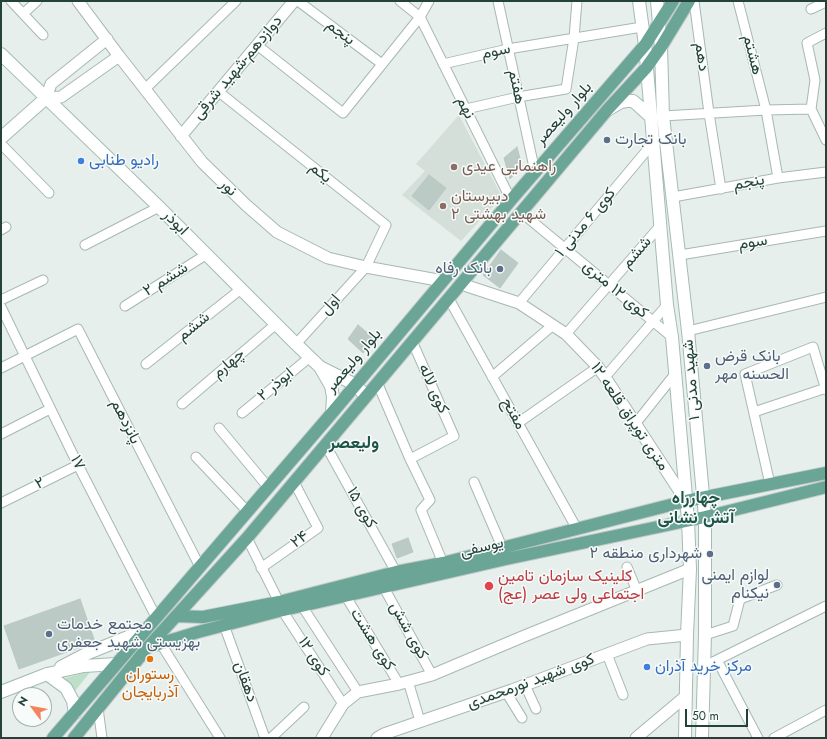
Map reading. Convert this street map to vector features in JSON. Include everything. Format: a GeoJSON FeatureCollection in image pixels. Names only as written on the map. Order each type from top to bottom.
{"type":"FeatureCollection","features":[{"type":"Feature","properties":{"kind":"main road","name":"شهید مدنی ۱"},"geometry":{"type":"LineString","coordinates":[[640,1],[688,520],[690,569],[685,738]]}},
{"type":"Feature","properties":{"kind":"main road","name":"شهید مدنی ۱"},"geometry":{"type":"LineString","coordinates":[[657,1],[661,47],[663,116],[688,331],[705,517],[705,635],[702,738]]}},
{"type":"Feature","properties":{"kind":"main road","name":"بلوار ولیعصر"},"geometry":{"type":"LineString","coordinates":[[53,738],[248,512],[332,413],[354,384],[444,281],[511,200],[645,45],[673,1]]}},
{"type":"Feature","properties":{"kind":"main road","name":"بلوار ولیعصر"},"geometry":{"type":"LineString","coordinates":[[74,738],[147,648],[246,538],[608,110],[646,68],[661,47],[689,1]]}},
{"type":"Feature","properties":{"kind":"main road","name":"ابوذر"},"geometry":{"type":"LineString","coordinates":[[1,54],[207,254],[320,367],[354,384],[366,396]]}},
{"type":"Feature","properties":{"kind":"main road"},"geometry":{"type":"LineString","coordinates":[[1,138],[46,98]]}},
{"type":"Feature","properties":{"kind":"main road"},"geometry":{"type":"LineString","coordinates":[[608,110],[622,102],[627,101],[633,102],[640,106],[651,117]]}},
{"type":"Feature","properties":{"kind":"main road"},"geometry":{"type":"LineString","coordinates":[[444,281],[461,284]]}},
{"type":"Feature","properties":{"kind":"main road"},"geometry":{"type":"LineString","coordinates":[[667,305],[684,304]]}},
{"type":"Feature","properties":{"kind":"main road"},"geometry":{"type":"LineString","coordinates":[[320,367],[331,386],[332,413]]}},
{"type":"Feature","properties":{"kind":"main road","name":"یوسفی"},"geometry":{"type":"LineString","coordinates":[[176,616],[203,617],[281,606],[302,606],[345,596],[504,553],[577,529],[686,501],[826,473]]}},
{"type":"Feature","properties":{"kind":"main road"},"geometry":{"type":"LineString","coordinates":[[799,478],[802,492]]}},
{"type":"Feature","properties":{"kind":"main road","name":"یوسفی"},"geometry":{"type":"LineString","coordinates":[[147,648],[396,572],[705,517],[826,487]]}},
{"type":"Feature","properties":{"kind":"main road"},"geometry":{"type":"LineString","coordinates":[[166,607],[182,624],[189,629],[198,632]]}},
{"type":"Feature","properties":{"kind":"main road"},"geometry":{"type":"LineString","coordinates":[[1,692],[47,674],[86,654],[145,630]]}},
{"type":"Feature","properties":{"kind":"main road"},"geometry":{"type":"LineString","coordinates":[[687,635],[705,635]]}},
{"type":"Feature","properties":{"kind":"main road"},"geometry":{"type":"LineString","coordinates":[[86,654],[98,654],[107,658],[116,664],[124,676]]}},
{"type":"Feature","properties":{"kind":"main road"},"geometry":{"type":"LineString","coordinates":[[47,674],[84,666],[116,664]]}},
{"type":"Feature","properties":{"kind":"main road"},"geometry":{"type":"LineString","coordinates":[[687,666],[704,666]]}},
{"type":"Feature","properties":{"kind":"main road"},"geometry":{"type":"LineString","coordinates":[[47,674],[66,688],[73,701],[75,713]]}},
{"type":"Feature","properties":{"kind":"street"},"geometry":{"type":"LineString","coordinates":[[11,1],[24,13],[43,35]]}},
{"type":"Feature","properties":{"kind":"street"},"geometry":{"type":"LineString","coordinates":[[24,13],[37,1]]}},
{"type":"Feature","properties":{"kind":"street","name":"نور"},"geometry":{"type":"LineString","coordinates":[[78,1],[202,162],[246,205],[277,232],[328,258],[444,281]]}},
{"type":"Feature","properties":{"kind":"street"},"geometry":{"type":"LineString","coordinates":[[145,89],[236,1]]}},
{"type":"Feature","properties":{"kind":"street","name":"دوازدهم-شهید شرقی"},"geometry":{"type":"LineString","coordinates":[[181,136],[294,1]]}},
{"type":"Feature","properties":{"kind":"street","name":"پنجم"},"geometry":{"type":"LineString","coordinates":[[298,1],[382,64]]}},
{"type":"Feature","properties":{"kind":"street"},"geometry":{"type":"LineString","coordinates":[[400,1],[420,17]]}},
{"type":"Feature","properties":{"kind":"street"},"geometry":{"type":"LineString","coordinates":[[257,45],[343,114],[420,17],[429,1]]}},
{"type":"Feature","properties":{"kind":"street","name":"هفتم"},"geometry":{"type":"LineString","coordinates":[[498,1],[535,172]]}},
{"type":"Feature","properties":{"kind":"street"},"geometry":{"type":"LineString","coordinates":[[466,109],[518,97],[566,89],[574,38],[577,1]]}},
{"type":"Feature","properties":{"kind":"street","name":"دهم"},"geometry":{"type":"LineString","coordinates":[[694,1],[721,189]]}},
{"type":"Feature","properties":{"kind":"street","name":"هشتم"},"geometry":{"type":"LineString","coordinates":[[738,1],[766,110],[778,178]]}},
{"type":"Feature","properties":{"kind":"street"},"geometry":{"type":"LineString","coordinates":[[811,9],[826,2]]}},
{"type":"Feature","properties":{"kind":"street","name":"نهم"},"geometry":{"type":"LineString","coordinates":[[420,17],[511,200]]}},
{"type":"Feature","properties":{"kind":"street","name":"سوم"},"geometry":{"type":"LineString","coordinates":[[443,64],[508,49],[642,27]]}},
{"type":"Feature","properties":{"kind":"street"},"geometry":{"type":"LineString","coordinates":[[825,136],[810,109],[815,80],[807,43],[826,33]]}},
{"type":"Feature","properties":{"kind":"street"},"geometry":{"type":"LineString","coordinates":[[106,39],[51,84],[46,98],[61,97],[119,56]]}},
{"type":"Feature","properties":{"kind":"street","name":"یکم"},"geometry":{"type":"LineString","coordinates":[[219,92],[386,225],[366,266]]}},
{"type":"Feature","properties":{"kind":"street"},"geometry":{"type":"LineString","coordinates":[[663,116],[810,109]]}},
{"type":"Feature","properties":{"kind":"street","name":"کوی ۶ مدنی ۱"},"geometry":{"type":"LineString","coordinates":[[519,303],[653,143]]}},
{"type":"Feature","properties":{"kind":"street"},"geometry":{"type":"LineString","coordinates":[[1,144],[49,193]]}},
{"type":"Feature","properties":{"kind":"street","name":"پنجم"},"geometry":{"type":"LineString","coordinates":[[673,197],[778,178],[826,172]]}},
{"type":"Feature","properties":{"kind":"street"},"geometry":{"type":"LineString","coordinates":[[85,245],[159,207]]}},
{"type":"Feature","properties":{"kind":"street","name":"کوی ۱۲ متری"},"geometry":{"type":"LineString","coordinates":[[522,213],[672,337]]}},
{"type":"Feature","properties":{"kind":"street","name":"ششم"},"geometry":{"type":"LineString","coordinates":[[566,334],[660,226]]}},
{"type":"Feature","properties":{"kind":"street","name":"سوم"},"geometry":{"type":"LineString","coordinates":[[680,255],[826,231]]}},
{"type":"Feature","properties":{"kind":"street","name":"ششم ۲"},"geometry":{"type":"LineString","coordinates":[[125,306],[207,254]]}},
{"type":"Feature","properties":{"kind":"street","name":"اول"},"geometry":{"type":"LineString","coordinates":[[296,344],[366,266]]}},
{"type":"Feature","properties":{"kind":"street"},"geometry":{"type":"LineString","coordinates":[[1,300],[43,280]]}},
{"type":"Feature","properties":{"kind":"street","name":"۱۲ متری توپراق قلعه"},"geometry":{"type":"LineString","coordinates":[[461,284],[519,303],[566,334],[598,367],[686,501]]}},
{"type":"Feature","properties":{"kind":"street","name":"ششم"},"geometry":{"type":"LineString","coordinates":[[146,364],[241,289]]}},
{"type":"Feature","properties":{"kind":"street"},"geometry":{"type":"LineString","coordinates":[[688,331],[826,297]]}},
{"type":"Feature","properties":{"kind":"street","name":"مفتح"},"geometry":{"type":"LineString","coordinates":[[449,299],[577,529]]}},
{"type":"Feature","properties":{"kind":"street"},"geometry":{"type":"LineString","coordinates":[[605,377],[667,305]]}},
{"type":"Feature","properties":{"kind":"street","name":"۱۷"},"geometry":{"type":"LineString","coordinates":[[1,307],[50,409],[156,618]]}},
{"type":"Feature","properties":{"kind":"street","name":"چهارم"},"geometry":{"type":"LineString","coordinates":[[182,404],[276,324]]}},
{"type":"Feature","properties":{"kind":"street"},"geometry":{"type":"LineString","coordinates":[[492,377],[553,325]]}},
{"type":"Feature","properties":{"kind":"street","name":"پانزدهم"},"geometry":{"type":"LineString","coordinates":[[24,356],[78,329],[200,567]]}},
{"type":"Feature","properties":{"kind":"street","name":"کوی لاله"},"geometry":{"type":"LineString","coordinates":[[410,459],[454,436],[412,341]]}},
{"type":"Feature","properties":{"kind":"street"},"geometry":{"type":"LineString","coordinates":[[754,412],[826,389],[813,347],[745,374],[770,484]]}},
{"type":"Feature","properties":{"kind":"street"},"geometry":{"type":"LineString","coordinates":[[1,368],[24,356]]}},
{"type":"Feature","properties":{"kind":"street","name":"۲ ابوذر"},"geometry":{"type":"LineString","coordinates":[[242,413],[310,357]]}},
{"type":"Feature","properties":{"kind":"street"},"geometry":{"type":"LineString","coordinates":[[518,423],[598,367]]}},
{"type":"Feature","properties":{"kind":"street"},"geometry":{"type":"LineString","coordinates":[[636,423],[675,374]]}},
{"type":"Feature","properties":{"kind":"street"},"geometry":{"type":"LineString","coordinates":[[377,382],[410,459],[430,500],[421,510],[444,563]]}},
{"type":"Feature","properties":{"kind":"street"},"geometry":{"type":"LineString","coordinates":[[1,434],[50,409]]}},
{"type":"Feature","properties":{"kind":"street"},"geometry":{"type":"LineString","coordinates":[[219,428],[268,487]]}},
{"type":"Feature","properties":{"kind":"street","name":"کوی ۱۵"},"geometry":{"type":"LineString","coordinates":[[325,444],[396,572]]}},
{"type":"Feature","properties":{"kind":"street"},"geometry":{"type":"LineString","coordinates":[[196,457],[248,512]]}},
{"type":"Feature","properties":{"kind":"street","name":"۲"},"geometry":{"type":"LineString","coordinates":[[1,503],[78,465]]}},
{"type":"Feature","properties":{"kind":"street","name":"۲۴"},"geometry":{"type":"LineString","coordinates":[[261,568],[318,528],[294,482]]}},
{"type":"Feature","properties":{"kind":"street"},"geometry":{"type":"LineString","coordinates":[[474,482],[504,553]]}},
{"type":"Feature","properties":{"kind":"street","name":"کوی ۱۲"},"geometry":{"type":"LineString","coordinates":[[246,538],[281,606],[343,704]]}},
{"type":"Feature","properties":{"kind":"street"},"geometry":{"type":"LineString","coordinates":[[627,568],[637,591]]}},
{"type":"Feature","properties":{"kind":"street"},"geometry":{"type":"LineString","coordinates":[[322,738],[343,704],[358,692],[404,683],[432,675],[690,569]]}},
{"type":"Feature","properties":{"kind":"street"},"geometry":{"type":"LineString","coordinates":[[705,635],[733,626],[740,599],[777,585]]}},
{"type":"Feature","properties":{"kind":"street","name":"کوی شش"},"geometry":{"type":"LineString","coordinates":[[383,586],[432,675]]}},
{"type":"Feature","properties":{"kind":"street","name":"کوی هشت"},"geometry":{"type":"LineString","coordinates":[[345,596],[404,683],[420,721]]}},
{"type":"Feature","properties":{"kind":"street"},"geometry":{"type":"LineString","coordinates":[[302,606],[358,692]]}},
{"type":"Feature","properties":{"kind":"street"},"geometry":{"type":"LineString","coordinates":[[704,666],[826,606]]}},
{"type":"Feature","properties":{"kind":"street","name":"دهقان"},"geometry":{"type":"LineString","coordinates":[[224,625],[265,738]]}},
{"type":"Feature","properties":{"kind":"street","name":"کوی شهید نورمحمدی"},"geometry":{"type":"LineString","coordinates":[[377,738],[384,734],[506,692],[647,639],[687,635]]}},
{"type":"Feature","properties":{"kind":"street"},"geometry":{"type":"LineString","coordinates":[[162,644],[220,738]]}},
{"type":"Feature","properties":{"kind":"street"},"geometry":{"type":"LineString","coordinates":[[607,654],[624,695]]}},
{"type":"Feature","properties":{"kind":"street"},"geometry":{"type":"LineString","coordinates":[[717,660],[758,738]]}},
{"type":"Feature","properties":{"kind":"street"},"geometry":{"type":"LineString","coordinates":[[525,685],[536,709]]}},
{"type":"Feature","properties":{"kind":"street"},"geometry":{"type":"LineString","coordinates":[[506,692],[522,718]]}},
{"type":"Feature","properties":{"kind":"street"},"geometry":{"type":"LineString","coordinates":[[636,738],[686,696]]}},
{"type":"Feature","properties":{"kind":"street"},"geometry":{"type":"LineString","coordinates":[[272,738],[304,707]]}},
{"type":"Feature","properties":{"kind":"street"},"geometry":{"type":"LineString","coordinates":[[98,708],[102,738]]}},
{"type":"Feature","properties":{"kind":"street"},"geometry":{"type":"LineString","coordinates":[[774,738],[826,710]]}},
{"type":"Feature","properties":{"kind":"shaded area","name":"راهنمایی عیدی"},"geometry":{"type":"Polygon","coordinates":[[[459,115],[502,197],[461,241],[402,195],[425,171],[416,164],[459,115]]]}},
{"type":"Feature","properties":{"kind":"green space"},"geometry":{"type":"Polygon","coordinates":[[[91,671],[75,691],[65,678],[91,671]]]}},
{"type":"Feature","properties":{"kind":"building"},"geometry":{"type":"Polygon","coordinates":[[[517,147],[522,166],[510,179],[504,158],[517,147]]]}},
{"type":"Feature","properties":{"kind":"building","name":"دبیرستان شهید بهشتی ۲"},"geometry":{"type":"Polygon","coordinates":[[[429,175],[446,188],[429,210],[412,196],[429,175]]]}},
{"type":"Feature","properties":{"kind":"building","name":"بانک رفاه"},"geometry":{"type":"Polygon","coordinates":[[[501,250],[518,263],[500,288],[483,275],[501,250]]]}},
{"type":"Feature","properties":{"kind":"building"},"geometry":{"type":"Polygon","coordinates":[[[358,325],[375,339],[363,353],[348,339],[358,325]]]}},
{"type":"Feature","properties":{"kind":"building"},"geometry":{"type":"Polygon","coordinates":[[[408,538],[413,552],[397,558],[392,544],[408,538]]]}},
{"type":"Feature","properties":{"kind":"building","name":"مجتمع خدمات بهزیستی شهید جعفری"},"geometry":{"type":"Polygon","coordinates":[[[80,599],[95,642],[19,669],[4,626],[80,599]]]}},
{"type":"Feature","properties":{"kind":"place","name":"بانک تجارت"},"geometry":{"type":"Point","coordinates":[607,140]}},
{"type":"Feature","properties":{"kind":"place","name":"رادیو طنابی"},"geometry":{"type":"Point","coordinates":[81,161]}},
{"type":"Feature","properties":{"kind":"place","name":"راهنمایی عیدی"},"geometry":{"type":"Point","coordinates":[454,167]}},
{"type":"Feature","properties":{"kind":"place","name":"دبیرستان شهید بهشتی ۲"},"geometry":{"type":"Point","coordinates":[443,206]}},
{"type":"Feature","properties":{"kind":"place","name":"بانک رفاه"},"geometry":{"type":"Point","coordinates":[500,269]}},
{"type":"Feature","properties":{"kind":"place","name":"بانک قرض الحسنه مهر"},"geometry":{"type":"Point","coordinates":[707,366]}},
{"type":"Feature","properties":{"kind":"place","name":"شهرداری منطقه ۲"},"geometry":{"type":"Point","coordinates":[710,554]}},
{"type":"Feature","properties":{"kind":"place","name":"لوازم ایمنی نیکنام"},"geometry":{"type":"Point","coordinates":[777,585]}},
{"type":"Feature","properties":{"kind":"place","name":"کلینیک سازمان تامین اجتماعی ولی عصر (عج)"},"geometry":{"type":"Point","coordinates":[489,586]}},
{"type":"Feature","properties":{"kind":"place","name":"مجتمع خدمات بهزیستی شهید جعفری"},"geometry":{"type":"Point","coordinates":[49,634]}},
{"type":"Feature","properties":{"kind":"place","name":"رستوران آذربایجان"},"geometry":{"type":"Point","coordinates":[150,659]}},
{"type":"Feature","properties":{"kind":"place","name":"مرکز خرید آذران"},"geometry":{"type":"Point","coordinates":[647,667]}},
{"type":"Feature","properties":{"kind":"district","name":"ولیعصر"},"geometry":{"type":"Point","coordinates":[354,444]}},
{"type":"Feature","properties":{"kind":"district","name":"چهارراه آتش نشانی"},"geometry":{"type":"Point","coordinates":[696,509]}}]}
